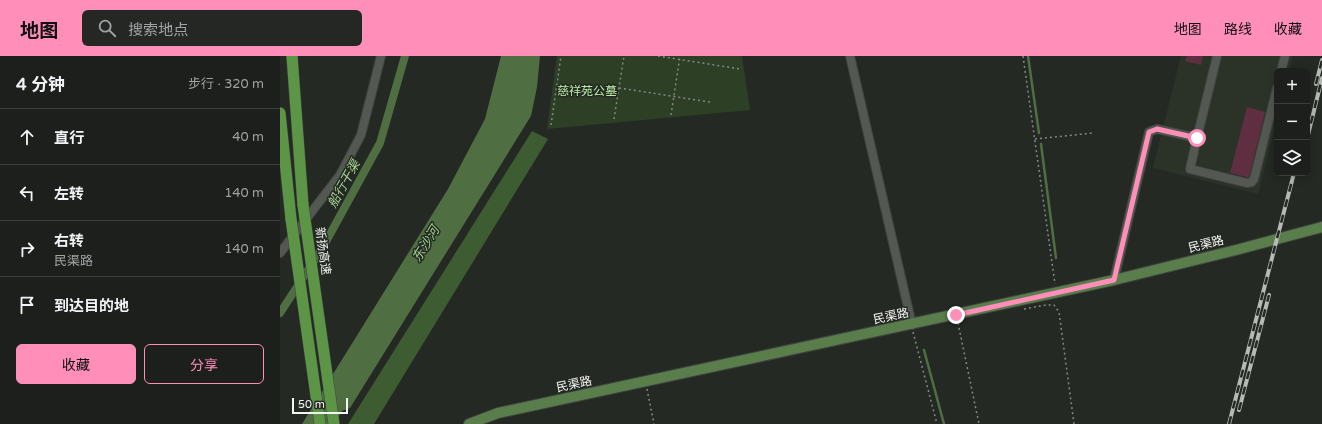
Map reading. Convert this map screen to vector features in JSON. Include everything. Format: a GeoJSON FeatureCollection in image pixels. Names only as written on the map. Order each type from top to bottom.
{"type":"FeatureCollection","features":[{"type":"Feature","properties":{"kind":"highway","name":"新扬高速"},"geometry":{"type":"LineString","coordinates":[[292,56],[303,205],[334,424]]}},
{"type":"Feature","properties":{"kind":"highway"},"geometry":{"type":"LineString","coordinates":[[280,113],[291,219],[320,424]]}},
{"type":"Feature","properties":{"kind":"main road","name":"民渠路"},"geometry":{"type":"LineString","coordinates":[[469,424],[498,413],[912,325],[1114,280],[1236,250],[1320,227]]}},
{"type":"Feature","properties":{"kind":"street"},"geometry":{"type":"LineString","coordinates":[[280,253],[340,175],[361,135],[380,56]]}},
{"type":"Feature","properties":{"kind":"street"},"geometry":{"type":"LineString","coordinates":[[850,56],[912,325]]}},
{"type":"Feature","properties":{"kind":"street"},"geometry":{"type":"LineString","coordinates":[[1217,56],[1190,169],[1247,184],[1252,182],[1274,100]]}},
{"type":"Feature","properties":{"kind":"street"},"geometry":{"type":"LineString","coordinates":[[1282,68],[1285,56]]}},
{"type":"Feature","properties":{"kind":"street"},"geometry":{"type":"LineString","coordinates":[[1114,280],[1149,132],[1157,129],[1197,138]]}},
{"type":"Feature","properties":{"kind":"path"},"geometry":{"type":"LineString","coordinates":[[551,125],[561,56]]}},
{"type":"Feature","properties":{"kind":"path"},"geometry":{"type":"LineString","coordinates":[[614,119],[624,56]]}},
{"type":"Feature","properties":{"kind":"path"},"geometry":{"type":"LineString","coordinates":[[658,56],[740,69]]}},
{"type":"Feature","properties":{"kind":"path"},"geometry":{"type":"LineString","coordinates":[[671,115],[680,56]]}},
{"type":"Feature","properties":{"kind":"path"},"geometry":{"type":"LineString","coordinates":[[1023,56],[1056,293]]}},
{"type":"Feature","properties":{"kind":"path"},"geometry":{"type":"LineString","coordinates":[[619,88],[710,102]]}},
{"type":"Feature","properties":{"kind":"path"},"geometry":{"type":"LineString","coordinates":[[1034,139],[1093,133]]}},
{"type":"Feature","properties":{"kind":"path"},"geometry":{"type":"LineString","coordinates":[[1016,302],[1021,309],[1031,309],[1046,305],[1054,305],[1059,312],[1074,424]]}},
{"type":"Feature","properties":{"kind":"path"},"geometry":{"type":"LineString","coordinates":[[956,315],[979,424]]}},
{"type":"Feature","properties":{"kind":"path"},"geometry":{"type":"LineString","coordinates":[[912,325],[937,424]]}},
{"type":"Feature","properties":{"kind":"path"},"geometry":{"type":"LineString","coordinates":[[646,381],[654,424]]}},
{"type":"Feature","properties":{"kind":"shaded area"},"geometry":{"type":"Polygon","coordinates":[[[1181,56],[1293,56],[1290,68],[1274,68],[1274,131],[1258,194],[1153,168],[1181,56]]]}},
{"type":"Feature","properties":{"kind":"shaded area"},"geometry":{"type":"Polygon","coordinates":[[[532,131],[548,139],[374,424],[348,424],[532,131]]]}},
{"type":"Feature","properties":{"kind":"green space","name":"慈祥苑公墓"},"geometry":{"type":"Polygon","coordinates":[[[557,56],[742,56],[750,110],[547,129],[557,56]]]}},
{"type":"Feature","properties":{"kind":"water","name":"东沙河"},"geometry":{"type":"Polygon","coordinates":[[[501,56],[540,56],[537,87],[531,116],[350,408],[342,411],[334,424],[302,424],[448,189],[485,119],[501,56]]]}},
{"type":"Feature","properties":{"kind":"building"},"geometry":{"type":"Polygon","coordinates":[[[1187,56],[1203,56],[1201,65],[1185,61],[1187,56]]]}},
{"type":"Feature","properties":{"kind":"building"},"geometry":{"type":"Polygon","coordinates":[[[1247,107],[1265,112],[1249,177],[1230,173],[1247,107]]]}},
{"type":"Feature","properties":{"kind":"waterway","name":"船行干渠"},"geometry":{"type":"LineString","coordinates":[[280,313],[323,247],[380,143],[405,56]]}},
{"type":"Feature","properties":{"kind":"waterway"},"geometry":{"type":"LineString","coordinates":[[1028,56],[1039,133]]}},
{"type":"Feature","properties":{"kind":"waterway"},"geometry":{"type":"LineString","coordinates":[[1041,144],[1056,258]]}},
{"type":"Feature","properties":{"kind":"waterway"},"geometry":{"type":"LineString","coordinates":[[924,350],[944,424]]}},
{"type":"Feature","properties":{"kind":"railway"},"geometry":{"type":"LineString","coordinates":[[1316,84],[1322,60]]}},
{"type":"Feature","properties":{"kind":"railway"},"geometry":{"type":"LineString","coordinates":[[1310,127],[1322,78]]}},
{"type":"Feature","properties":{"kind":"railway"},"geometry":{"type":"LineString","coordinates":[[1229,424],[1293,176]]}},
{"type":"Feature","properties":{"kind":"railway"},"geometry":{"type":"LineString","coordinates":[[1239,410],[1269,295]]}},
{"type":"Feature","properties":{"kind":"route"},"geometry":{"type":"LineString","coordinates":[[956,315],[1114,280],[1149,132],[1157,129],[1197,138]]}}]}
